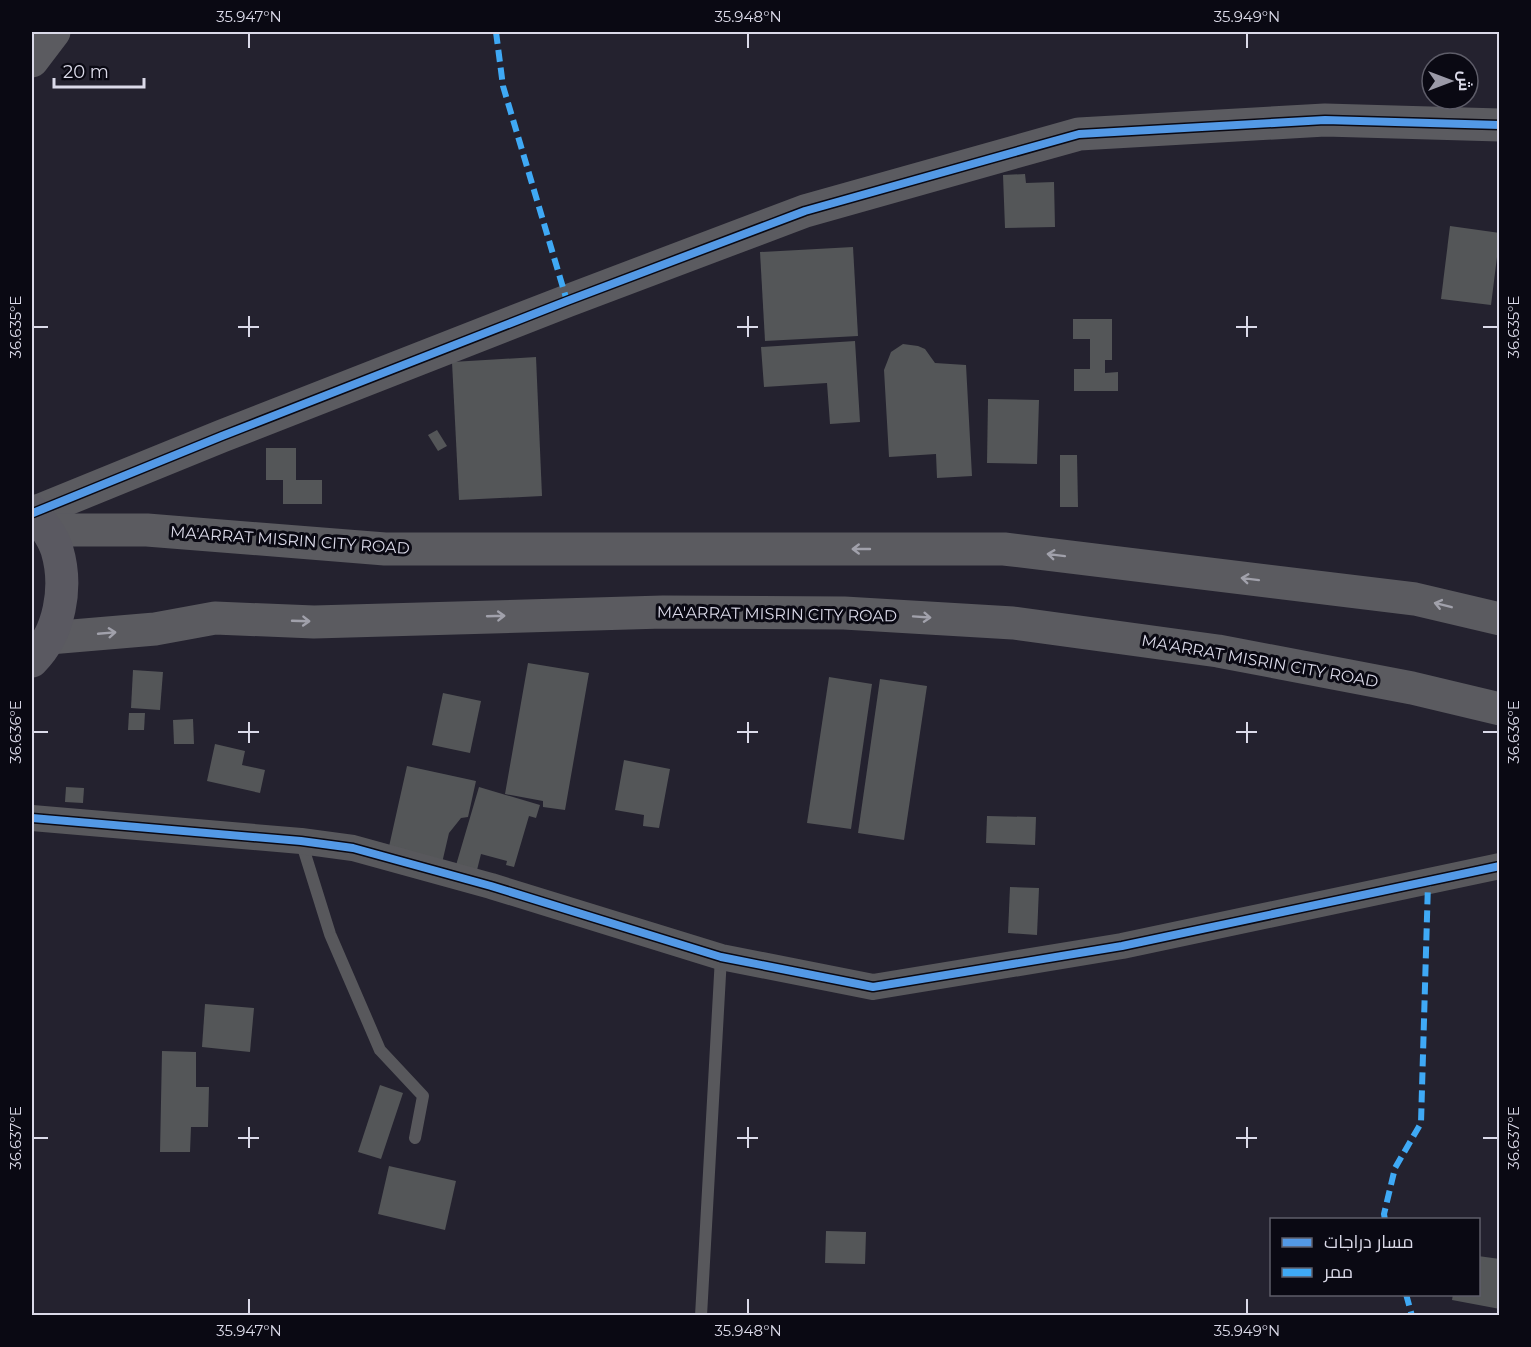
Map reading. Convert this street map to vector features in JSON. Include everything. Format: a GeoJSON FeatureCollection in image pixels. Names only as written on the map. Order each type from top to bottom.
{"type":"FeatureCollection","features":[{"type":"Feature","properties":{"kind":"main road"},"geometry":{"type":"LineString","coordinates":[[32,61],[54,32]]}},
{"type":"Feature","properties":{"kind":"main road"},"geometry":{"type":"LineString","coordinates":[[40,649],[59,610],[62,580],[57,550],[38,518],[255,423],[805,211],[1079,134],[1325,120],[1500,125]]}},
{"type":"Feature","properties":{"kind":"main road","name":"MA'ARRAT MISRIN CITY ROAD"},"geometry":{"type":"LineString","coordinates":[[38,518],[147,530],[385,549],[1004,549],[1415,599],[1500,619]]}},
{"type":"Feature","properties":{"kind":"main road","name":"MA'ARRAT MISRIN CITY ROAD"},"geometry":{"type":"LineString","coordinates":[[40,649],[215,618],[314,622],[663,612],[844,613],[1013,623],[1218,651],[1412,688],[1500,709]]}},
{"type":"Feature","properties":{"kind":"street"},"geometry":{"type":"LineString","coordinates":[[32,818],[301,841],[353,848],[491,886],[721,957],[873,987],[1122,946],[1500,867]]}},
{"type":"Feature","properties":{"kind":"lane"},"geometry":{"type":"LineString","coordinates":[[301,841],[330,934],[380,1050],[423,1096],[415,1138]]}},
{"type":"Feature","properties":{"kind":"lane"},"geometry":{"type":"LineString","coordinates":[[701,1316],[721,957]]}},
{"type":"Feature","properties":{"kind":"building"},"geometry":{"type":"Polygon","coordinates":[[[1025,174],[1026,183],[1054,182],[1055,227],[1005,228],[1003,175],[1025,174]]]}},
{"type":"Feature","properties":{"kind":"building"},"geometry":{"type":"Polygon","coordinates":[[[1450,226],[1500,233],[1491,305],[1441,299],[1450,226]]]}},
{"type":"Feature","properties":{"kind":"building"},"geometry":{"type":"Polygon","coordinates":[[[853,247],[858,336],[765,341],[760,252],[853,247]]]}},
{"type":"Feature","properties":{"kind":"building"},"geometry":{"type":"Polygon","coordinates":[[[1073,319],[1112,319],[1112,360],[1105,360],[1105,373],[1118,372],[1118,391],[1074,391],[1074,369],[1090,369],[1090,339],[1073,339],[1073,319]]]}},
{"type":"Feature","properties":{"kind":"building"},"geometry":{"type":"Polygon","coordinates":[[[855,341],[860,422],[830,424],[827,383],[764,387],[761,347],[855,341]]]}},
{"type":"Feature","properties":{"kind":"building"},"geometry":{"type":"Polygon","coordinates":[[[903,344],[925,349],[935,363],[966,365],[972,476],[937,478],[936,454],[889,457],[884,370],[891,352],[903,344]]]}},
{"type":"Feature","properties":{"kind":"building"},"geometry":{"type":"Polygon","coordinates":[[[536,357],[542,496],[459,500],[452,362],[536,357]]]}},
{"type":"Feature","properties":{"kind":"building"},"geometry":{"type":"Polygon","coordinates":[[[988,399],[1039,400],[1037,464],[987,463],[988,399]]]}},
{"type":"Feature","properties":{"kind":"building"},"geometry":{"type":"Polygon","coordinates":[[[437,430],[447,446],[438,451],[428,435],[437,430]]]}},
{"type":"Feature","properties":{"kind":"building"},"geometry":{"type":"Polygon","coordinates":[[[266,448],[296,448],[296,480],[322,480],[322,504],[283,504],[283,480],[266,480],[266,448]]]}},
{"type":"Feature","properties":{"kind":"building"},"geometry":{"type":"Polygon","coordinates":[[[1060,455],[1077,455],[1078,507],[1060,507],[1060,455]]]}},
{"type":"Feature","properties":{"kind":"building"},"geometry":{"type":"Polygon","coordinates":[[[528,663],[589,673],[565,810],[543,807],[543,801],[505,794],[528,663]]]}},
{"type":"Feature","properties":{"kind":"building"},"geometry":{"type":"Polygon","coordinates":[[[133,670],[163,672],[160,710],[131,708],[133,670]]]}},
{"type":"Feature","properties":{"kind":"building"},"geometry":{"type":"Polygon","coordinates":[[[829,677],[872,684],[851,829],[807,823],[829,677]]]}},
{"type":"Feature","properties":{"kind":"building"},"geometry":{"type":"Polygon","coordinates":[[[880,679],[927,686],[904,840],[858,833],[880,679]]]}},
{"type":"Feature","properties":{"kind":"building"},"geometry":{"type":"Polygon","coordinates":[[[443,693],[481,701],[470,753],[432,745],[443,693]]]}},
{"type":"Feature","properties":{"kind":"building"},"geometry":{"type":"Polygon","coordinates":[[[129,713],[145,713],[144,730],[128,730],[129,713]]]}},
{"type":"Feature","properties":{"kind":"building"},"geometry":{"type":"Polygon","coordinates":[[[193,719],[194,744],[174,744],[173,720],[193,719]]]}},
{"type":"Feature","properties":{"kind":"building"},"geometry":{"type":"Polygon","coordinates":[[[215,744],[245,751],[242,765],[265,770],[260,793],[207,781],[215,744]]]}},
{"type":"Feature","properties":{"kind":"building"},"geometry":{"type":"Polygon","coordinates":[[[624,760],[670,769],[659,828],[643,826],[644,815],[615,810],[624,760]]]}},
{"type":"Feature","properties":{"kind":"building"},"geometry":{"type":"Polygon","coordinates":[[[407,766],[476,781],[468,817],[461,818],[449,833],[442,863],[388,851],[407,766]]]}},
{"type":"Feature","properties":{"kind":"building"},"geometry":{"type":"Polygon","coordinates":[[[66,787],[84,788],[83,803],[65,802],[66,787]]]}},
{"type":"Feature","properties":{"kind":"building"},"geometry":{"type":"Polygon","coordinates":[[[479,787],[540,805],[536,818],[529,816],[514,867],[506,865],[507,861],[481,854],[477,870],[454,872],[479,787]]]}},
{"type":"Feature","properties":{"kind":"building"},"geometry":{"type":"Polygon","coordinates":[[[987,816],[1036,817],[1035,845],[986,843],[987,816]]]}},
{"type":"Feature","properties":{"kind":"building"},"geometry":{"type":"Polygon","coordinates":[[[1010,887],[1039,888],[1037,935],[1008,933],[1010,887]]]}},
{"type":"Feature","properties":{"kind":"building"},"geometry":{"type":"Polygon","coordinates":[[[205,1004],[254,1008],[250,1052],[202,1047],[205,1004]]]}},
{"type":"Feature","properties":{"kind":"building"},"geometry":{"type":"Polygon","coordinates":[[[162,1051],[196,1052],[196,1087],[209,1087],[208,1127],[191,1127],[190,1152],[160,1152],[162,1051]]]}},
{"type":"Feature","properties":{"kind":"building"},"geometry":{"type":"Polygon","coordinates":[[[380,1085],[403,1093],[381,1159],[358,1152],[380,1085]]]}},
{"type":"Feature","properties":{"kind":"building"},"geometry":{"type":"Polygon","coordinates":[[[389,1166],[456,1181],[445,1230],[378,1214],[389,1166]]]}},
{"type":"Feature","properties":{"kind":"building"},"geometry":{"type":"Polygon","coordinates":[[[826,1231],[866,1232],[865,1264],[825,1263],[826,1231]]]}},
{"type":"Feature","properties":{"kind":"building"},"geometry":{"type":"Polygon","coordinates":[[[1480,1256],[1500,1259],[1500,1309],[1452,1300],[1453,1296],[1480,1296],[1480,1256]]]}},
{"type":"Feature","properties":{"kind":"marked path"},"geometry":{"type":"LineString","coordinates":[[496,32],[503,86],[567,301]]}},
{"type":"Feature","properties":{"kind":"marked path"},"geometry":{"type":"LineString","coordinates":[[1385,1218],[1395,1168],[1421,1123],[1428,883]]}},
{"type":"Feature","properties":{"kind":"marked path"},"geometry":{"type":"LineString","coordinates":[[1407,1296],[1412,1316]]}},
{"type":"Feature","properties":{"kind":"cycle path"},"geometry":{"type":"LineString","coordinates":[[33,513],[222,436],[567,301],[805,211],[1079,134],[1325,120],[1500,125]]}},
{"type":"Feature","properties":{"kind":"cycle path"},"geometry":{"type":"LineString","coordinates":[[32,818],[301,841],[353,848],[491,886],[721,957],[873,987],[1122,946],[1500,866]]}}]}
